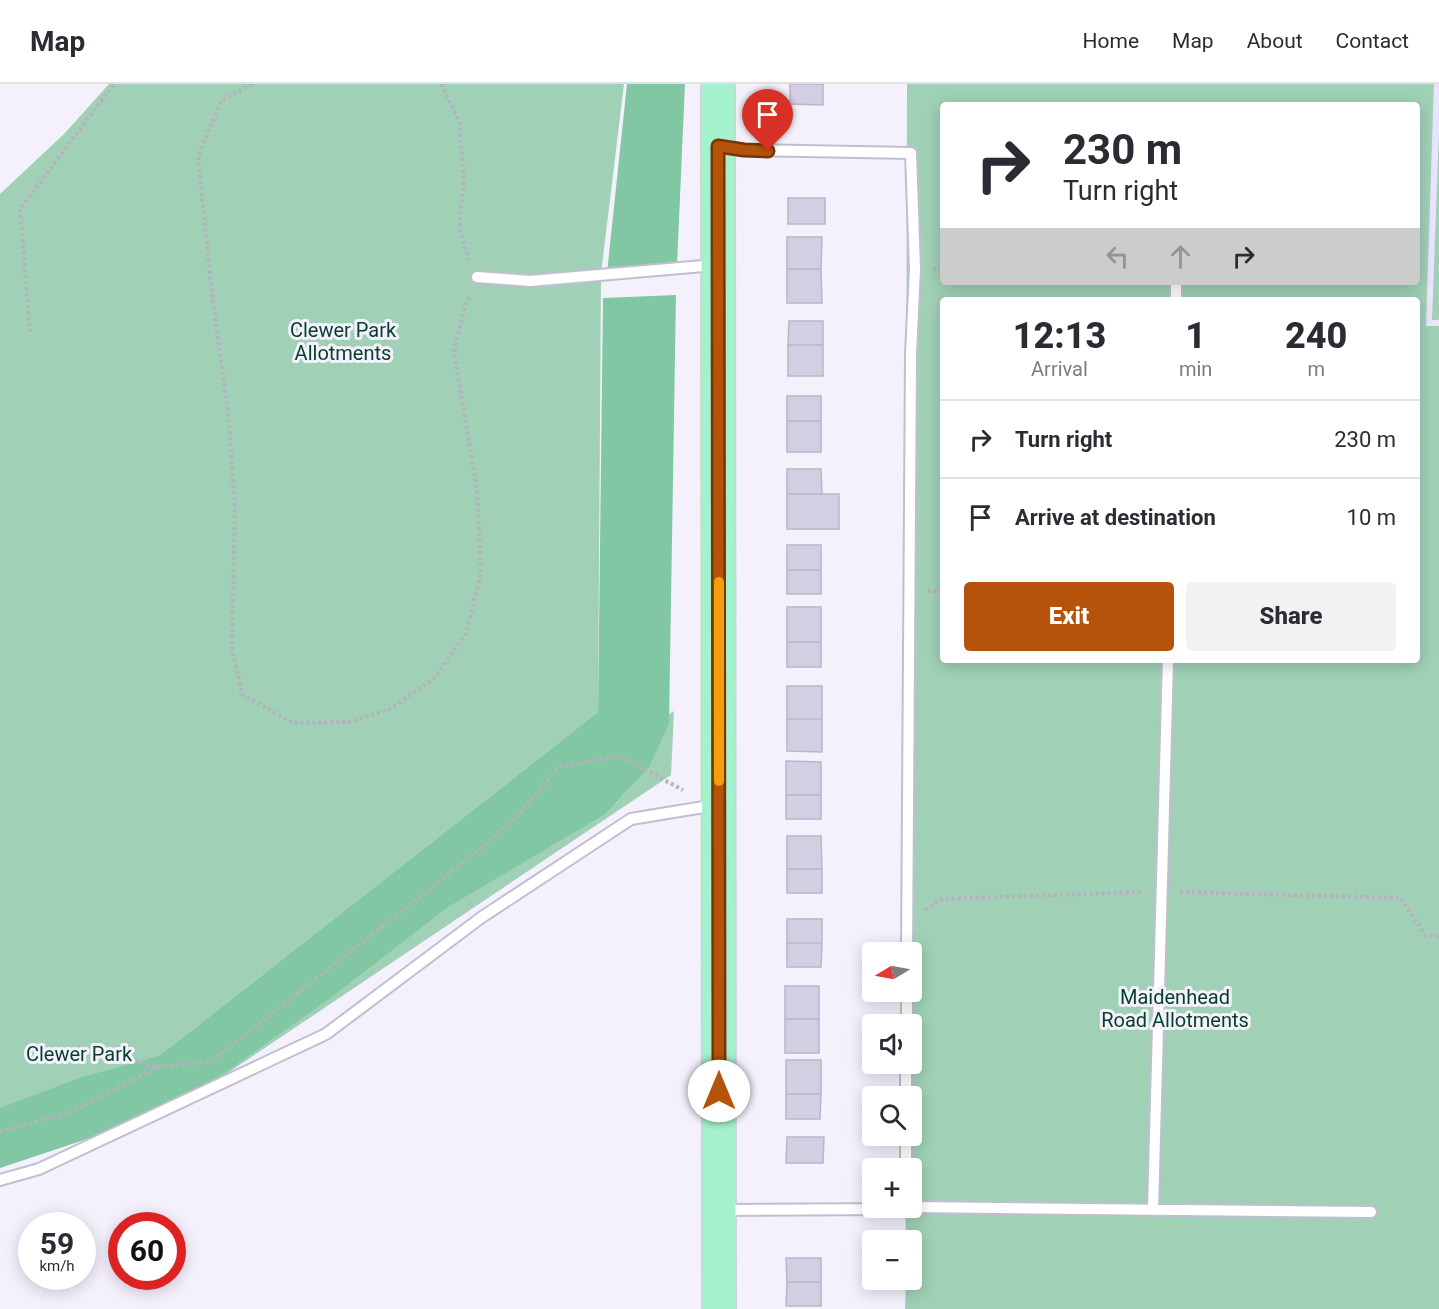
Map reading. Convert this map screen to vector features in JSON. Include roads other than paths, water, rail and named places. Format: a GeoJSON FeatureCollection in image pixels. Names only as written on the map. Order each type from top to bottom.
{"type":"FeatureCollection","features":[{"type":"Feature","properties":{"kind":"main road"},"geometry":{"type":"LineString","coordinates":[[718,84],[719,1309]]}},
{"type":"Feature","properties":{"kind":"lane"},"geometry":{"type":"LineString","coordinates":[[718,146],[744,150],[911,153],[915,269],[911,366],[907,942]]}},
{"type":"Feature","properties":{"kind":"lane"},"geometry":{"type":"LineString","coordinates":[[477,277],[530,281],[718,264]]}},
{"type":"Feature","properties":{"kind":"lane"},"geometry":{"type":"LineString","coordinates":[[1153,1210],[1168,663]]}},
{"type":"Feature","properties":{"kind":"lane"},"geometry":{"type":"LineString","coordinates":[[0,1180],[39,1169],[326,1034],[482,916],[631,819],[720,805]]}},
{"type":"Feature","properties":{"kind":"lane"},"geometry":{"type":"LineString","coordinates":[[922,1207],[1371,1212]]}},
{"type":"Feature","properties":{"kind":"lane"},"geometry":{"type":"LineString","coordinates":[[719,1210],[862,1209]]}},
{"type":"Feature","properties":{"kind":"park label","name":"Clewer Park Allotments"},"geometry":{"type":"Point","coordinates":[343,342]}},
{"type":"Feature","properties":{"kind":"park label","name":"Maidenhead Road Allotments"},"geometry":{"type":"Point","coordinates":[1175,1008]}},
{"type":"Feature","properties":{"kind":"park label","name":"Clewer Park"},"geometry":{"type":"Point","coordinates":[79,1054]}}]}
